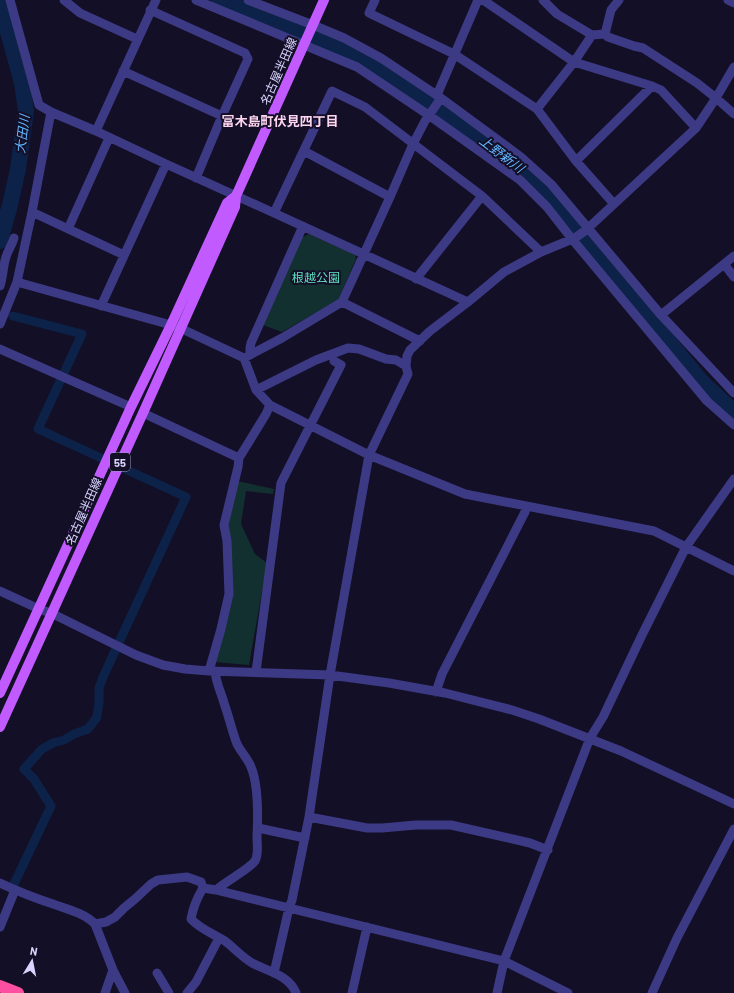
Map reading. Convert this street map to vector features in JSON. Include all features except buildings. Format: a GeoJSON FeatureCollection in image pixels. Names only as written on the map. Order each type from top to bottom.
{"type":"FeatureCollection","features":[{"type":"Feature","properties":{"kind":"highway"},"geometry":{"type":"LineString","coordinates":[[0,986],[18,993]]}},
{"type":"Feature","properties":{"kind":"main road","name":"名古屋半田線"},"geometry":{"type":"LineString","coordinates":[[0,727],[143,413],[176,327],[227,203],[236,196],[324,0]]}},
{"type":"Feature","properties":{"kind":"main road","name":"名古屋半田線"},"geometry":{"type":"LineString","coordinates":[[0,693],[131,407],[176,327]]}},
{"type":"Feature","properties":{"kind":"street"},"geometry":{"type":"LineString","coordinates":[[10,0],[39,105],[51,112],[468,302]]}},
{"type":"Feature","properties":{"kind":"street"},"geometry":{"type":"LineString","coordinates":[[64,0],[80,13],[137,39]]}},
{"type":"Feature","properties":{"kind":"street"},"geometry":{"type":"LineString","coordinates":[[96,132],[150,10],[156,0]]}},
{"type":"Feature","properties":{"kind":"street"},"geometry":{"type":"LineString","coordinates":[[196,0],[305,43],[357,67],[430,116],[520,180],[547,207],[574,239],[707,402],[734,425]]}},
{"type":"Feature","properties":{"kind":"street"},"geometry":{"type":"LineString","coordinates":[[248,0],[312,27],[344,38],[381,58],[521,157],[551,184],[662,315],[734,393]]}},
{"type":"Feature","properties":{"kind":"street"},"geometry":{"type":"LineString","coordinates":[[375,0],[370,13],[454,54],[537,109],[576,161],[614,204]]}},
{"type":"Feature","properties":{"kind":"street"},"geometry":{"type":"LineString","coordinates":[[247,357],[342,302],[413,144],[439,98],[454,54],[478,0]]}},
{"type":"Feature","properties":{"kind":"street"},"geometry":{"type":"LineString","coordinates":[[483,0],[574,62],[661,90],[696,128]]}},
{"type":"Feature","properties":{"kind":"street"},"geometry":{"type":"LineString","coordinates":[[543,0],[557,14],[592,34],[605,34],[608,37],[643,48],[697,82],[734,114]]}},
{"type":"Feature","properties":{"kind":"street"},"geometry":{"type":"LineString","coordinates":[[605,34],[611,10],[619,0]]}},
{"type":"Feature","properties":{"kind":"street"},"geometry":{"type":"LineString","coordinates":[[728,0],[734,3]]}},
{"type":"Feature","properties":{"kind":"street"},"geometry":{"type":"LineString","coordinates":[[150,10],[245,53],[248,59],[196,178]]}},
{"type":"Feature","properties":{"kind":"street"},"geometry":{"type":"LineString","coordinates":[[537,109],[574,62],[592,34]]}},
{"type":"Feature","properties":{"kind":"street"},"geometry":{"type":"LineString","coordinates":[[274,973],[292,900],[309,818],[330,675],[369,455],[408,374],[406,366],[407,356],[410,350],[430,331],[504,272],[541,252],[574,239],[587,228],[696,128],[734,67]]}},
{"type":"Feature","properties":{"kind":"street"},"geometry":{"type":"LineString","coordinates":[[123,71],[222,116]]}},
{"type":"Feature","properties":{"kind":"street"},"geometry":{"type":"LineString","coordinates":[[576,161],[652,86]]}},
{"type":"Feature","properties":{"kind":"street"},"geometry":{"type":"LineString","coordinates":[[274,213],[332,92],[365,107],[482,196],[541,252]]}},
{"type":"Feature","properties":{"kind":"street"},"geometry":{"type":"LineString","coordinates":[[0,324],[17,282],[51,112]]}},
{"type":"Feature","properties":{"kind":"street"},"geometry":{"type":"LineString","coordinates":[[68,229],[109,138]]}},
{"type":"Feature","properties":{"kind":"street"},"geometry":{"type":"LineString","coordinates":[[304,151],[390,197]]}},
{"type":"Feature","properties":{"kind":"street"},"geometry":{"type":"LineString","coordinates":[[101,306],[166,164]]}},
{"type":"Feature","properties":{"kind":"street"},"geometry":{"type":"LineString","coordinates":[[416,279],[482,196]]}},
{"type":"Feature","properties":{"kind":"street"},"geometry":{"type":"LineString","coordinates":[[32,212],[124,254]]}},
{"type":"Feature","properties":{"kind":"street"},"geometry":{"type":"LineString","coordinates":[[303,226],[251,343],[247,357],[256,390],[270,405],[369,455],[465,494],[654,531],[734,571]]}},
{"type":"Feature","properties":{"kind":"street"},"geometry":{"type":"LineString","coordinates":[[0,286],[6,257],[14,238]]}},
{"type":"Feature","properties":{"kind":"street"},"geometry":{"type":"LineString","coordinates":[[662,315],[734,256]]}},
{"type":"Feature","properties":{"kind":"street"},"geometry":{"type":"LineString","coordinates":[[724,264],[734,276]]}},
{"type":"Feature","properties":{"kind":"street"},"geometry":{"type":"LineString","coordinates":[[17,282],[176,327],[247,357]]}},
{"type":"Feature","properties":{"kind":"street"},"geometry":{"type":"LineString","coordinates":[[342,302],[420,341]]}},
{"type":"Feature","properties":{"kind":"street"},"geometry":{"type":"LineString","coordinates":[[256,390],[316,360],[348,348],[358,349],[386,359],[396,360],[406,366]]}},
{"type":"Feature","properties":{"kind":"street"},"geometry":{"type":"LineString","coordinates":[[0,349],[131,407]]}},
{"type":"Feature","properties":{"kind":"street"},"geometry":{"type":"LineString","coordinates":[[256,672],[281,483],[341,365],[334,361]]}},
{"type":"Feature","properties":{"kind":"street"},"geometry":{"type":"LineString","coordinates":[[216,890],[250,866],[256,860],[257,854],[258,828],[255,780],[252,768],[238,745],[212,671],[229,594],[227,541],[224,525],[239,458],[270,405]]}},
{"type":"Feature","properties":{"kind":"street"},"geometry":{"type":"LineString","coordinates":[[143,413],[239,458]]}},
{"type":"Feature","properties":{"kind":"street"},"geometry":{"type":"LineString","coordinates":[[497,993],[504,961],[590,738],[603,717],[686,547],[734,479]]}},
{"type":"Feature","properties":{"kind":"street"},"geometry":{"type":"LineString","coordinates":[[436,692],[442,674],[525,512],[526,506]]}},
{"type":"Feature","properties":{"kind":"street"},"geometry":{"type":"LineString","coordinates":[[0,591],[51,613],[136,655],[163,664],[185,669],[212,671],[330,675],[389,683],[436,692],[512,710],[590,738],[621,751],[734,804]]}},
{"type":"Feature","properties":{"kind":"street"},"geometry":{"type":"LineString","coordinates":[[309,818],[367,828],[416,825],[451,825],[530,843],[548,850]]}},
{"type":"Feature","properties":{"kind":"street"},"geometry":{"type":"LineString","coordinates":[[258,828],[305,838]]}},
{"type":"Feature","properties":{"kind":"street"},"geometry":{"type":"LineString","coordinates":[[652,993],[677,938],[734,828]]}},
{"type":"Feature","properties":{"kind":"street"},"geometry":{"type":"LineString","coordinates":[[95,924],[106,922],[115,917],[151,884],[158,880],[187,877],[201,882],[202,888],[195,901],[191,919],[225,942],[247,960],[290,982],[296,993]]}},
{"type":"Feature","properties":{"kind":"street"},"geometry":{"type":"LineString","coordinates":[[0,884],[79,914],[95,924],[113,970],[125,993]]}},
{"type":"Feature","properties":{"kind":"street"},"geometry":{"type":"LineString","coordinates":[[202,888],[216,890],[504,961],[568,993]]}},
{"type":"Feature","properties":{"kind":"street"},"geometry":{"type":"LineString","coordinates":[[0,928],[15,890]]}},
{"type":"Feature","properties":{"kind":"street"},"geometry":{"type":"LineString","coordinates":[[352,993],[367,927]]}},
{"type":"Feature","properties":{"kind":"street"},"geometry":{"type":"LineString","coordinates":[[189,992],[196,982],[219,938]]}},
{"type":"Feature","properties":{"kind":"street"},"geometry":{"type":"LineString","coordinates":[[105,993],[113,970]]}},
{"type":"Feature","properties":{"kind":"street"},"geometry":{"type":"LineString","coordinates":[[157,973],[169,993]]}},
{"type":"Feature","properties":{"kind":"green space","name":"根越公園"},"geometry":{"type":"Polygon","coordinates":[[[309,234],[355,255],[356,259],[338,300],[282,332],[263,325],[301,238],[309,234]]]}},
{"type":"Feature","properties":{"kind":"green space"},"geometry":{"type":"Polygon","coordinates":[[[237,481],[274,489],[273,494],[246,491],[241,524],[255,554],[267,563],[249,665],[214,662],[232,595],[228,524],[237,481]]]}},
{"type":"Feature","properties":{"kind":"waterway","name":"上野新川"},"geometry":{"type":"LineString","coordinates":[[219,0],[317,38],[351,53],[394,78],[520,165],[588,242],[701,381],[734,412]]}},
{"type":"Feature","properties":{"kind":"waterway","name":"大田川"},"geometry":{"type":"LineString","coordinates":[[0,3],[22,83],[26,111],[18,169],[0,241]]}},
{"type":"Feature","properties":{"kind":"waterway"},"geometry":{"type":"LineString","coordinates":[[13,316],[82,334],[38,429],[186,497],[103,677],[99,688],[97,717],[88,729],[42,749],[24,769],[34,779],[51,806],[14,884]]}},
{"type":"Feature","properties":{"kind":"district","name":"富木島町伏見四丁目"},"geometry":{"type":"Point","coordinates":[280,121]}}]}
